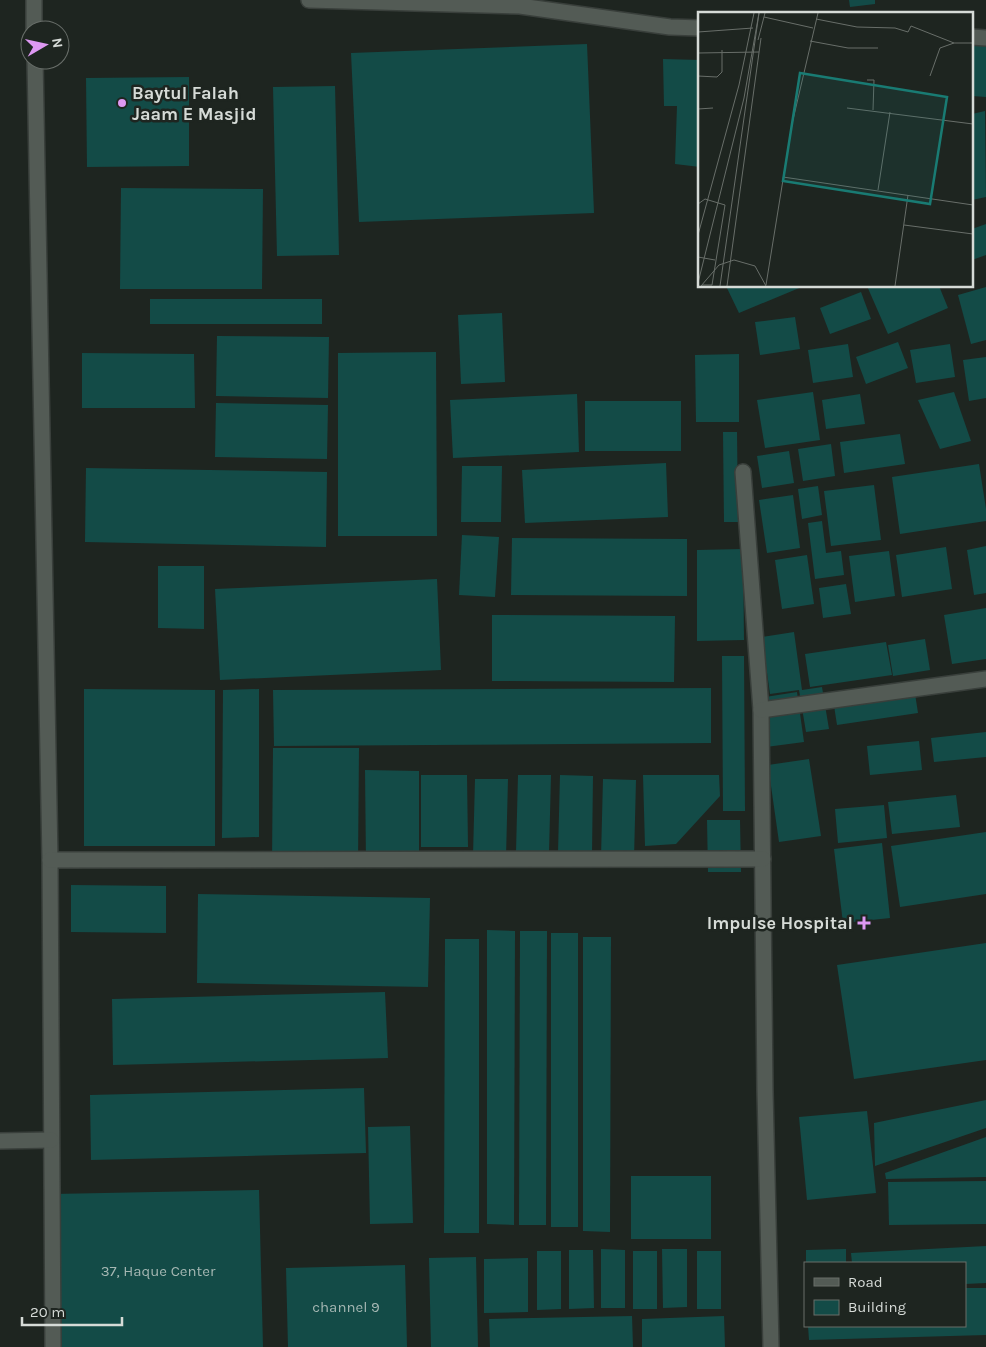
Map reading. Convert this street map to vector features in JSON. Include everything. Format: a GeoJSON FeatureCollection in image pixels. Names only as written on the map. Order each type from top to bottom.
{"type":"FeatureCollection","features":[{"type":"Feature","properties":{"kind":"street"},"geometry":{"type":"LineString","coordinates":[[34,0],[34,20]]}},
{"type":"Feature","properties":{"kind":"street"},"geometry":{"type":"LineString","coordinates":[[309,0],[520,6],[670,27],[698,28]]}},
{"type":"Feature","properties":{"kind":"street"},"geometry":{"type":"LineString","coordinates":[[35,70],[50,860],[53,1347]]}},
{"type":"Feature","properties":{"kind":"street"},"geometry":{"type":"LineString","coordinates":[[743,472],[761,710],[765,1091],[771,1347]]}},
{"type":"Feature","properties":{"kind":"street"},"geometry":{"type":"LineString","coordinates":[[761,710],[986,679]]}},
{"type":"Feature","properties":{"kind":"street"},"geometry":{"type":"LineString","coordinates":[[50,860],[763,859]]}},
{"type":"Feature","properties":{"kind":"street"},"geometry":{"type":"LineString","coordinates":[[0,1142],[52,1140]]}},
{"type":"Feature","properties":{"kind":"building"},"geometry":{"type":"Polygon","coordinates":[[[849,0],[875,0],[875,4],[850,7],[849,0]]]}},
{"type":"Feature","properties":{"kind":"building"},"geometry":{"type":"Polygon","coordinates":[[[974,31],[986,31],[986,97],[974,96],[974,31]]]}},
{"type":"Feature","properties":{"kind":"building"},"geometry":{"type":"Polygon","coordinates":[[[587,44],[594,213],[359,222],[351,53],[587,44]]]}},
{"type":"Feature","properties":{"kind":"building"},"geometry":{"type":"Polygon","coordinates":[[[663,59],[698,60],[698,167],[675,164],[677,106],[664,106],[663,59]]]}},
{"type":"Feature","properties":{"kind":"building"},"geometry":{"type":"Polygon","coordinates":[[[189,77],[189,166],[87,167],[86,78],[189,77]]]}},
{"type":"Feature","properties":{"kind":"building"},"geometry":{"type":"Polygon","coordinates":[[[335,86],[339,255],[277,256],[273,87],[335,86]]]}},
{"type":"Feature","properties":{"kind":"building"},"geometry":{"type":"Polygon","coordinates":[[[985,111],[986,197],[974,200],[974,114],[985,111]]]}},
{"type":"Feature","properties":{"kind":"building"},"geometry":{"type":"Polygon","coordinates":[[[121,188],[263,189],[262,289],[120,289],[121,188]]]}},
{"type":"Feature","properties":{"kind":"building"},"geometry":{"type":"Polygon","coordinates":[[[986,224],[986,255],[974,259],[974,228],[986,224]]]}},
{"type":"Feature","properties":{"kind":"building"},"geometry":{"type":"Polygon","coordinates":[[[986,287],[986,340],[971,344],[958,295],[986,287]]]}},
{"type":"Feature","properties":{"kind":"building"},"geometry":{"type":"Polygon","coordinates":[[[727,288],[799,288],[739,313],[727,288]]]}},
{"type":"Feature","properties":{"kind":"building"},"geometry":{"type":"Polygon","coordinates":[[[868,288],[940,288],[948,308],[888,334],[868,288]]]}},
{"type":"Feature","properties":{"kind":"building"},"geometry":{"type":"Polygon","coordinates":[[[861,292],[871,319],[830,334],[820,308],[861,292]]]}},
{"type":"Feature","properties":{"kind":"building"},"geometry":{"type":"Polygon","coordinates":[[[150,299],[322,299],[322,324],[150,324],[150,299]]]}},
{"type":"Feature","properties":{"kind":"building"},"geometry":{"type":"Polygon","coordinates":[[[502,313],[505,382],[461,384],[458,315],[502,313]]]}},
{"type":"Feature","properties":{"kind":"building"},"geometry":{"type":"Polygon","coordinates":[[[795,317],[800,349],[760,355],[755,322],[795,317]]]}},
{"type":"Feature","properties":{"kind":"building"},"geometry":{"type":"Polygon","coordinates":[[[217,336],[329,337],[328,398],[216,396],[217,336]]]}},
{"type":"Feature","properties":{"kind":"building"},"geometry":{"type":"Polygon","coordinates":[[[898,342],[908,368],[866,384],[856,357],[898,342]]]}},
{"type":"Feature","properties":{"kind":"building"},"geometry":{"type":"Polygon","coordinates":[[[848,344],[853,377],[813,383],[808,350],[848,344]]]}},
{"type":"Feature","properties":{"kind":"building"},"geometry":{"type":"Polygon","coordinates":[[[950,344],[955,377],[916,383],[910,350],[950,344]]]}},
{"type":"Feature","properties":{"kind":"building"},"geometry":{"type":"Polygon","coordinates":[[[436,352],[437,536],[338,536],[338,353],[436,352]]]}},
{"type":"Feature","properties":{"kind":"building"},"geometry":{"type":"Polygon","coordinates":[[[82,353],[194,354],[195,408],[82,408],[82,353]]]}},
{"type":"Feature","properties":{"kind":"building"},"geometry":{"type":"Polygon","coordinates":[[[739,354],[739,422],[696,422],[695,355],[739,354]]]}},
{"type":"Feature","properties":{"kind":"building"},"geometry":{"type":"Polygon","coordinates":[[[986,357],[986,398],[969,401],[963,360],[986,357]]]}},
{"type":"Feature","properties":{"kind":"building"},"geometry":{"type":"Polygon","coordinates":[[[813,392],[820,440],[765,448],[757,400],[813,392]]]}},
{"type":"Feature","properties":{"kind":"building"},"geometry":{"type":"Polygon","coordinates":[[[954,392],[971,441],[940,449],[918,400],[954,392]]]}},
{"type":"Feature","properties":{"kind":"building"},"geometry":{"type":"Polygon","coordinates":[[[577,394],[579,452],[453,458],[450,400],[577,394]]]}},
{"type":"Feature","properties":{"kind":"building"},"geometry":{"type":"Polygon","coordinates":[[[860,394],[865,424],[826,429],[822,400],[860,394]]]}},
{"type":"Feature","properties":{"kind":"building"},"geometry":{"type":"Polygon","coordinates":[[[585,401],[681,401],[681,451],[585,451],[585,401]]]}},
{"type":"Feature","properties":{"kind":"building"},"geometry":{"type":"Polygon","coordinates":[[[216,403],[328,405],[327,459],[215,457],[216,403]]]}},
{"type":"Feature","properties":{"kind":"building"},"geometry":{"type":"Polygon","coordinates":[[[723,432],[737,432],[738,522],[724,522],[723,432]]]}},
{"type":"Feature","properties":{"kind":"building"},"geometry":{"type":"Polygon","coordinates":[[[900,434],[905,464],[844,473],[840,442],[900,434]]]}},
{"type":"Feature","properties":{"kind":"building"},"geometry":{"type":"Polygon","coordinates":[[[831,444],[835,476],[803,481],[798,449],[831,444]]]}},
{"type":"Feature","properties":{"kind":"building"},"geometry":{"type":"Polygon","coordinates":[[[789,451],[794,483],[762,488],[757,456],[789,451]]]}},
{"type":"Feature","properties":{"kind":"building"},"geometry":{"type":"Polygon","coordinates":[[[666,463],[668,517],[525,523],[522,470],[666,463]]]}},
{"type":"Feature","properties":{"kind":"building"},"geometry":{"type":"Polygon","coordinates":[[[979,464],[986,521],[900,534],[892,477],[979,464]]]}},
{"type":"Feature","properties":{"kind":"building"},"geometry":{"type":"Polygon","coordinates":[[[462,466],[502,466],[501,522],[461,522],[462,466]]]}},
{"type":"Feature","properties":{"kind":"building"},"geometry":{"type":"Polygon","coordinates":[[[86,468],[327,472],[326,547],[85,542],[86,468]]]}},
{"type":"Feature","properties":{"kind":"building"},"geometry":{"type":"Polygon","coordinates":[[[874,485],[881,540],[831,546],[824,491],[874,485]]]}},
{"type":"Feature","properties":{"kind":"building"},"geometry":{"type":"Polygon","coordinates":[[[818,486],[822,515],[802,519],[798,489],[818,486]]]}},
{"type":"Feature","properties":{"kind":"building"},"geometry":{"type":"Polygon","coordinates":[[[793,495],[800,548],[767,553],[759,500],[793,495]]]}},
{"type":"Feature","properties":{"kind":"building"},"geometry":{"type":"Polygon","coordinates":[[[822,521],[826,553],[841,551],[844,575],[815,579],[808,523],[822,521]]]}},
{"type":"Feature","properties":{"kind":"building"},"geometry":{"type":"Polygon","coordinates":[[[462,535],[499,537],[495,597],[459,595],[462,535]]]}},
{"type":"Feature","properties":{"kind":"building"},"geometry":{"type":"Polygon","coordinates":[[[512,538],[687,539],[687,596],[511,595],[512,538]]]}},
{"type":"Feature","properties":{"kind":"building"},"geometry":{"type":"Polygon","coordinates":[[[986,546],[986,593],[974,595],[967,550],[986,546]]]}},
{"type":"Feature","properties":{"kind":"building"},"geometry":{"type":"Polygon","coordinates":[[[946,547],[952,589],[902,597],[896,555],[946,547]]]}},
{"type":"Feature","properties":{"kind":"building"},"geometry":{"type":"Polygon","coordinates":[[[743,549],[744,640],[697,641],[697,550],[743,549]]]}},
{"type":"Feature","properties":{"kind":"building"},"geometry":{"type":"Polygon","coordinates":[[[889,551],[895,596],[855,602],[849,556],[889,551]]]}},
{"type":"Feature","properties":{"kind":"building"},"geometry":{"type":"Polygon","coordinates":[[[807,555],[814,604],[782,609],[775,560],[807,555]]]}},
{"type":"Feature","properties":{"kind":"building"},"geometry":{"type":"Polygon","coordinates":[[[158,566],[204,566],[204,629],[158,628],[158,566]]]}},
{"type":"Feature","properties":{"kind":"building"},"geometry":{"type":"Polygon","coordinates":[[[437,579],[441,670],[220,680],[215,589],[437,579]]]}},
{"type":"Feature","properties":{"kind":"building"},"geometry":{"type":"Polygon","coordinates":[[[846,584],[851,614],[823,618],[819,588],[846,584]]]}},
{"type":"Feature","properties":{"kind":"building"},"geometry":{"type":"Polygon","coordinates":[[[986,608],[986,659],[952,664],[944,615],[986,608]]]}},
{"type":"Feature","properties":{"kind":"building"},"geometry":{"type":"Polygon","coordinates":[[[492,615],[675,616],[674,682],[492,681],[492,615]]]}},
{"type":"Feature","properties":{"kind":"building"},"geometry":{"type":"Polygon","coordinates":[[[794,632],[802,690],[822,687],[829,729],[806,732],[799,690],[770,694],[762,637],[794,632]]]}},
{"type":"Feature","properties":{"kind":"building"},"geometry":{"type":"Polygon","coordinates":[[[925,639],[930,670],[893,676],[888,645],[925,639]]]}},
{"type":"Feature","properties":{"kind":"building"},"geometry":{"type":"Polygon","coordinates":[[[886,642],[892,675],[810,687],[805,654],[886,642]]]}},
{"type":"Feature","properties":{"kind":"building"},"geometry":{"type":"Polygon","coordinates":[[[722,656],[744,656],[745,811],[723,811],[722,656]]]}},
{"type":"Feature","properties":{"kind":"building"},"geometry":{"type":"Polygon","coordinates":[[[913,681],[918,713],[837,725],[832,693],[913,681]]]}},
{"type":"Feature","properties":{"kind":"building"},"geometry":{"type":"Polygon","coordinates":[[[711,688],[711,743],[274,746],[273,690],[711,688]]]}},
{"type":"Feature","properties":{"kind":"building"},"geometry":{"type":"Polygon","coordinates":[[[84,689],[215,690],[215,846],[84,846],[84,689]]]}},
{"type":"Feature","properties":{"kind":"building"},"geometry":{"type":"Polygon","coordinates":[[[259,689],[259,837],[222,838],[223,690],[259,689]]]}},
{"type":"Feature","properties":{"kind":"building"},"geometry":{"type":"Polygon","coordinates":[[[797,692],[804,742],[766,747],[758,698],[797,692]]]}},
{"type":"Feature","properties":{"kind":"building"},"geometry":{"type":"Polygon","coordinates":[[[986,732],[986,757],[934,762],[931,738],[986,732]]]}},
{"type":"Feature","properties":{"kind":"building"},"geometry":{"type":"Polygon","coordinates":[[[919,741],[922,770],[870,775],[867,746],[919,741]]]}},
{"type":"Feature","properties":{"kind":"building"},"geometry":{"type":"Polygon","coordinates":[[[273,748],[359,748],[358,863],[272,863],[273,748]]]}},
{"type":"Feature","properties":{"kind":"building"},"geometry":{"type":"Polygon","coordinates":[[[809,759],[821,836],[779,842],[768,765],[809,759]]]}},
{"type":"Feature","properties":{"kind":"building"},"geometry":{"type":"Polygon","coordinates":[[[365,770],[419,771],[419,863],[366,863],[365,770]]]}},
{"type":"Feature","properties":{"kind":"building"},"geometry":{"type":"Polygon","coordinates":[[[421,775],[467,775],[468,847],[421,847],[421,775]]]}},
{"type":"Feature","properties":{"kind":"building"},"geometry":{"type":"Polygon","coordinates":[[[518,775],[551,775],[549,853],[516,852],[518,775]]]}},
{"type":"Feature","properties":{"kind":"building"},"geometry":{"type":"Polygon","coordinates":[[[560,775],[593,776],[592,854],[558,853],[560,775]]]}},
{"type":"Feature","properties":{"kind":"building"},"geometry":{"type":"Polygon","coordinates":[[[643,775],[719,775],[720,796],[676,844],[645,846],[643,775]]]}},
{"type":"Feature","properties":{"kind":"building"},"geometry":{"type":"Polygon","coordinates":[[[475,779],[508,779],[506,857],[473,856],[475,779]]]}},
{"type":"Feature","properties":{"kind":"building"},"geometry":{"type":"Polygon","coordinates":[[[603,779],[636,780],[634,858],[601,857],[603,779]]]}},
{"type":"Feature","properties":{"kind":"building"},"geometry":{"type":"Polygon","coordinates":[[[956,795],[960,827],[892,834],[888,802],[956,795]]]}},
{"type":"Feature","properties":{"kind":"building"},"geometry":{"type":"Polygon","coordinates":[[[884,805],[887,838],[838,843],[835,809],[884,805]]]}},
{"type":"Feature","properties":{"kind":"building"},"geometry":{"type":"Polygon","coordinates":[[[707,820],[740,820],[741,872],[708,872],[707,820]]]}},
{"type":"Feature","properties":{"kind":"building"},"geometry":{"type":"Polygon","coordinates":[[[986,832],[986,894],[900,907],[891,846],[986,832]]]}},
{"type":"Feature","properties":{"kind":"building"},"geometry":{"type":"Polygon","coordinates":[[[882,843],[890,918],[843,923],[834,849],[882,843]]]}},
{"type":"Feature","properties":{"kind":"building"},"geometry":{"type":"Polygon","coordinates":[[[71,885],[166,886],[166,933],[71,932],[71,885]]]}},
{"type":"Feature","properties":{"kind":"building"},"geometry":{"type":"Polygon","coordinates":[[[198,894],[430,898],[428,987],[197,983],[198,894]]]}},
{"type":"Feature","properties":{"kind":"building"},"geometry":{"type":"Polygon","coordinates":[[[487,930],[515,931],[514,1225],[487,1224],[487,930]]]}},
{"type":"Feature","properties":{"kind":"building"},"geometry":{"type":"Polygon","coordinates":[[[520,931],[547,931],[546,1225],[519,1225],[520,931]]]}},
{"type":"Feature","properties":{"kind":"building"},"geometry":{"type":"Polygon","coordinates":[[[551,933],[578,933],[578,1227],[551,1227],[551,933]]]}},
{"type":"Feature","properties":{"kind":"building"},"geometry":{"type":"Polygon","coordinates":[[[583,937],[611,937],[610,1232],[583,1231],[583,937]]]}},
{"type":"Feature","properties":{"kind":"building"},"geometry":{"type":"Polygon","coordinates":[[[445,939],[479,939],[479,1233],[444,1233],[445,939]]]}},
{"type":"Feature","properties":{"kind":"building"},"geometry":{"type":"Polygon","coordinates":[[[986,943],[986,1060],[854,1079],[837,965],[986,943]]]}},
{"type":"Feature","properties":{"kind":"building"},"geometry":{"type":"Polygon","coordinates":[[[385,992],[388,1058],[113,1065],[112,999],[385,992]]]}},
{"type":"Feature","properties":{"kind":"building"},"geometry":{"type":"Polygon","coordinates":[[[364,1088],[366,1153],[91,1160],[90,1095],[364,1088]]]}},
{"type":"Feature","properties":{"kind":"building"},"geometry":{"type":"Polygon","coordinates":[[[986,1100],[986,1128],[875,1166],[874,1123],[986,1100]]]}},
{"type":"Feature","properties":{"kind":"building"},"geometry":{"type":"Polygon","coordinates":[[[867,1111],[876,1193],[807,1200],[799,1117],[867,1111]]]}},
{"type":"Feature","properties":{"kind":"building"},"geometry":{"type":"Polygon","coordinates":[[[410,1126],[413,1223],[370,1224],[368,1127],[410,1126]]]}},
{"type":"Feature","properties":{"kind":"building"},"geometry":{"type":"Polygon","coordinates":[[[986,1137],[986,1177],[886,1179],[885,1173],[986,1137]]]}},
{"type":"Feature","properties":{"kind":"building"},"geometry":{"type":"Polygon","coordinates":[[[631,1176],[711,1176],[711,1239],[631,1239],[631,1176]]]}},
{"type":"Feature","properties":{"kind":"building"},"geometry":{"type":"Polygon","coordinates":[[[986,1181],[986,1224],[889,1225],[888,1182],[986,1181]]]}},
{"type":"Feature","properties":{"kind":"building"},"geometry":{"type":"Polygon","coordinates":[[[259,1190],[263,1347],[57,1347],[53,1194],[259,1190]]]}},
{"type":"Feature","properties":{"kind":"building"},"geometry":{"type":"Polygon","coordinates":[[[986,1246],[986,1283],[966,1284],[966,1262],[852,1262],[851,1253],[986,1246]]]}},
{"type":"Feature","properties":{"kind":"building"},"geometry":{"type":"Polygon","coordinates":[[[601,1249],[625,1250],[625,1308],[601,1308],[601,1249]]]}},
{"type":"Feature","properties":{"kind":"building"},"geometry":{"type":"Polygon","coordinates":[[[662,1249],[687,1249],[687,1307],[663,1308],[662,1249]]]}},
{"type":"Feature","properties":{"kind":"building"},"geometry":{"type":"Polygon","coordinates":[[[846,1249],[846,1262],[806,1262],[806,1250],[846,1249]]]}},
{"type":"Feature","properties":{"kind":"building"},"geometry":{"type":"Polygon","coordinates":[[[569,1250],[593,1250],[594,1308],[569,1309],[569,1250]]]}},
{"type":"Feature","properties":{"kind":"building"},"geometry":{"type":"Polygon","coordinates":[[[537,1251],[561,1251],[561,1309],[537,1310],[537,1251]]]}},
{"type":"Feature","properties":{"kind":"building"},"geometry":{"type":"Polygon","coordinates":[[[633,1251],[657,1251],[657,1309],[633,1309],[633,1251]]]}},
{"type":"Feature","properties":{"kind":"building"},"geometry":{"type":"Polygon","coordinates":[[[697,1251],[721,1251],[721,1309],[697,1309],[697,1251]]]}},
{"type":"Feature","properties":{"kind":"building"},"geometry":{"type":"Polygon","coordinates":[[[476,1257],[478,1347],[431,1347],[429,1258],[476,1257]]]}},
{"type":"Feature","properties":{"kind":"building"},"geometry":{"type":"Polygon","coordinates":[[[528,1258],[528,1312],[484,1313],[484,1259],[528,1258]]]}},
{"type":"Feature","properties":{"kind":"building"},"geometry":{"type":"Polygon","coordinates":[[[405,1265],[407,1347],[288,1347],[286,1268],[405,1265]]]}},
{"type":"Feature","properties":{"kind":"building"},"geometry":{"type":"Polygon","coordinates":[[[966,1288],[986,1288],[986,1335],[809,1340],[808,1327],[966,1327],[966,1288]]]}},
{"type":"Feature","properties":{"kind":"building"},"geometry":{"type":"Polygon","coordinates":[[[632,1316],[633,1347],[490,1347],[489,1319],[632,1316]]]}},
{"type":"Feature","properties":{"kind":"building"},"geometry":{"type":"Polygon","coordinates":[[[724,1316],[725,1347],[642,1347],[642,1319],[724,1316]]]}},
{"type":"Feature","properties":{"kind":"place","name":"Baytul Falah Jaam E Masjid"},"geometry":{"type":"Point","coordinates":[122,103]}},
{"type":"Feature","properties":{"kind":"place","name":"Impulse Hospital"},"geometry":{"type":"Point","coordinates":[864,923]}}]}
